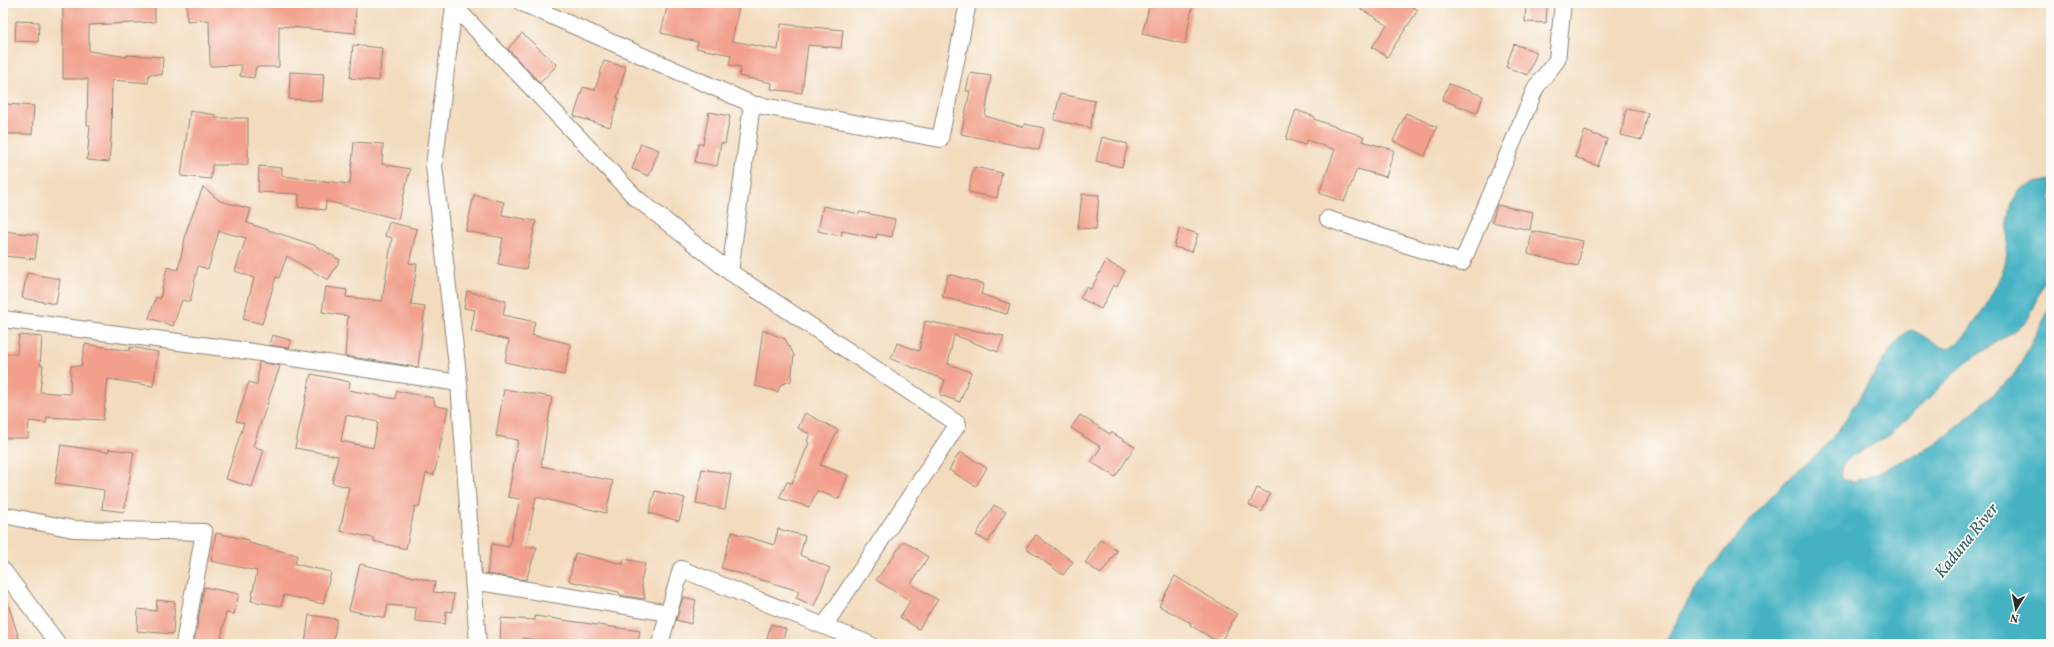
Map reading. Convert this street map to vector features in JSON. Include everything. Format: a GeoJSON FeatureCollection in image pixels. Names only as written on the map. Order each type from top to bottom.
{"type":"FeatureCollection","features":[{"type":"Feature","properties":{"kind":"street"},"geometry":{"type":"LineString","coordinates":[[522,3],[752,104],[940,139],[968,3]]}},
{"type":"Feature","properties":{"kind":"street"},"geometry":{"type":"LineString","coordinates":[[1328,219],[1462,263],[1536,87],[1557,60],[1563,3]]}},
{"type":"Feature","properties":{"kind":"street"},"geometry":{"type":"LineString","coordinates":[[455,4],[635,197],[730,272],[958,424],[824,626]]}},
{"type":"Feature","properties":{"kind":"street"},"geometry":{"type":"LineString","coordinates":[[455,4],[434,166],[459,383],[478,644]]}},
{"type":"Feature","properties":{"kind":"street"},"geometry":{"type":"LineString","coordinates":[[730,272],[752,104]]}},
{"type":"Feature","properties":{"kind":"street"},"geometry":{"type":"LineString","coordinates":[[3,319],[240,350],[459,383]]}},
{"type":"Feature","properties":{"kind":"street"},"geometry":{"type":"LineString","coordinates":[[3,515],[72,528],[204,532],[184,644]]}},
{"type":"Feature","properties":{"kind":"street"},"geometry":{"type":"LineString","coordinates":[[660,644],[681,569],[869,644]]}},
{"type":"Feature","properties":{"kind":"street"},"geometry":{"type":"LineString","coordinates":[[3,570],[58,644]]}},
{"type":"Feature","properties":{"kind":"street"},"geometry":{"type":"LineString","coordinates":[[474,581],[669,613]]}},
{"type":"Feature","properties":{"kind":"water","name":"Kaduna River"},"geometry":{"type":"Polygon","coordinates":[[[2051,180],[2051,260],[2036,303],[2028,319],[2017,329],[1965,363],[1890,435],[1852,456],[1842,466],[1840,474],[1843,480],[1853,481],[1866,478],[1923,451],[1949,434],[2015,374],[2051,306],[2051,644],[1664,644],[1693,592],[1757,511],[1792,475],[1818,454],[1836,434],[1888,353],[1905,333],[1911,330],[1921,334],[1935,344],[1944,348],[1948,348],[1956,344],[1964,336],[1982,312],[2002,273],[2005,264],[2010,212],[2016,195],[2022,188],[2051,180]]]}},
{"type":"Feature","properties":{"kind":"building"},"geometry":{"type":"Polygon","coordinates":[[[63,3],[155,5],[155,22],[89,25],[89,51],[127,57],[127,55],[163,57],[162,75],[149,74],[148,83],[112,80],[109,162],[87,160],[90,125],[87,125],[88,79],[63,79],[63,3]]]}},
{"type":"Feature","properties":{"kind":"building"},"geometry":{"type":"Polygon","coordinates":[[[187,3],[321,3],[321,5],[356,6],[355,33],[279,26],[279,67],[256,67],[254,78],[240,76],[242,65],[210,66],[209,20],[187,21],[187,3]]]}},
{"type":"Feature","properties":{"kind":"building"},"geometry":{"type":"Polygon","coordinates":[[[668,3],[740,3],[732,41],[778,50],[781,24],[843,30],[841,48],[808,45],[802,93],[771,89],[772,83],[739,76],[741,67],[729,65],[731,55],[696,48],[698,42],[661,33],[668,3]]]}},
{"type":"Feature","properties":{"kind":"building"},"geometry":{"type":"Polygon","coordinates":[[[1150,3],[1193,3],[1185,44],[1142,34],[1150,3]]]}},
{"type":"Feature","properties":{"kind":"building"},"geometry":{"type":"Polygon","coordinates":[[[1351,3],[1407,3],[1418,10],[1387,57],[1372,47],[1387,25],[1351,3]]]}},
{"type":"Feature","properties":{"kind":"building"},"geometry":{"type":"Polygon","coordinates":[[[1526,3],[1547,5],[1546,23],[1525,22],[1526,3]]]}},
{"type":"Feature","properties":{"kind":"building"},"geometry":{"type":"Polygon","coordinates":[[[16,21],[39,22],[38,42],[15,41],[16,21]]]}},
{"type":"Feature","properties":{"kind":"building"},"geometry":{"type":"Polygon","coordinates":[[[522,33],[557,65],[540,83],[508,49],[522,33]]]}},
{"type":"Feature","properties":{"kind":"building"},"geometry":{"type":"Polygon","coordinates":[[[1514,44],[1537,52],[1528,75],[1506,67],[1514,44]]]}},
{"type":"Feature","properties":{"kind":"building"},"geometry":{"type":"Polygon","coordinates":[[[353,45],[382,48],[379,81],[350,78],[353,45]]]}},
{"type":"Feature","properties":{"kind":"building"},"geometry":{"type":"Polygon","coordinates":[[[604,61],[626,67],[617,98],[619,98],[610,127],[574,116],[583,87],[595,90],[604,61]]]}},
{"type":"Feature","properties":{"kind":"building"},"geometry":{"type":"Polygon","coordinates":[[[290,72],[324,74],[322,101],[289,99],[290,72]]]}},
{"type":"Feature","properties":{"kind":"building"},"geometry":{"type":"Polygon","coordinates":[[[970,73],[991,76],[985,116],[1023,127],[1024,124],[1044,128],[1039,150],[961,134],[970,91],[966,91],[970,73]]]}},
{"type":"Feature","properties":{"kind":"building"},"geometry":{"type":"Polygon","coordinates":[[[1449,84],[1483,96],[1477,113],[1442,100],[1449,84]]]}},
{"type":"Feature","properties":{"kind":"building"},"geometry":{"type":"Polygon","coordinates":[[[1060,94],[1095,101],[1090,128],[1054,120],[1060,94]]]}},
{"type":"Feature","properties":{"kind":"building"},"geometry":{"type":"Polygon","coordinates":[[[6,104],[34,106],[32,134],[3,134],[3,108],[6,108],[6,104]]]}},
{"type":"Feature","properties":{"kind":"building"},"geometry":{"type":"Polygon","coordinates":[[[1626,109],[1648,113],[1642,140],[1621,135],[1626,109]]]}},
{"type":"Feature","properties":{"kind":"building"},"geometry":{"type":"Polygon","coordinates":[[[1296,110],[1315,117],[1314,119],[1364,137],[1362,141],[1394,150],[1386,177],[1357,169],[1344,202],[1319,193],[1335,150],[1307,140],[1305,145],[1286,139],[1296,110]]]}},
{"type":"Feature","properties":{"kind":"building"},"geometry":{"type":"Polygon","coordinates":[[[190,111],[216,115],[215,118],[248,118],[248,165],[212,165],[211,179],[181,176],[190,111]]]}},
{"type":"Feature","properties":{"kind":"building"},"geometry":{"type":"Polygon","coordinates":[[[709,112],[730,116],[725,144],[721,143],[717,166],[695,162],[698,144],[703,144],[709,112]]]}},
{"type":"Feature","properties":{"kind":"building"},"geometry":{"type":"Polygon","coordinates":[[[1406,113],[1437,127],[1425,156],[1393,141],[1406,113]]]}},
{"type":"Feature","properties":{"kind":"building"},"geometry":{"type":"Polygon","coordinates":[[[1585,131],[1607,139],[1598,166],[1575,157],[1585,131]]]}},
{"type":"Feature","properties":{"kind":"building"},"geometry":{"type":"Polygon","coordinates":[[[1102,137],[1128,144],[1122,167],[1096,161],[1102,137]]]}},
{"type":"Feature","properties":{"kind":"building"},"geometry":{"type":"Polygon","coordinates":[[[354,142],[383,144],[382,164],[410,169],[398,219],[326,201],[325,210],[298,207],[299,194],[258,192],[259,166],[282,168],[282,176],[350,184],[354,142]]]}},
{"type":"Feature","properties":{"kind":"building"},"geometry":{"type":"Polygon","coordinates":[[[641,143],[659,150],[649,176],[632,169],[641,143]]]}},
{"type":"Feature","properties":{"kind":"building"},"geometry":{"type":"Polygon","coordinates":[[[974,167],[1002,173],[997,198],[968,192],[974,167]]]}},
{"type":"Feature","properties":{"kind":"building"},"geometry":{"type":"Polygon","coordinates":[[[203,187],[220,201],[251,209],[247,223],[314,245],[340,260],[328,280],[287,256],[279,278],[276,277],[262,324],[243,319],[254,278],[235,271],[246,238],[219,231],[208,269],[198,266],[190,302],[182,300],[173,326],[149,318],[156,297],[160,299],[167,267],[178,270],[187,229],[203,187]]]}},
{"type":"Feature","properties":{"kind":"building"},"geometry":{"type":"Polygon","coordinates":[[[1082,194],[1099,195],[1096,229],[1078,228],[1082,194]]]}},
{"type":"Feature","properties":{"kind":"building"},"geometry":{"type":"Polygon","coordinates":[[[474,195],[504,202],[502,215],[536,221],[526,269],[498,264],[503,238],[466,231],[474,195]]]}},
{"type":"Feature","properties":{"kind":"building"},"geometry":{"type":"Polygon","coordinates":[[[1497,205],[1533,212],[1530,230],[1492,222],[1497,205]]]}},
{"type":"Feature","properties":{"kind":"building"},"geometry":{"type":"Polygon","coordinates":[[[823,206],[859,214],[860,212],[895,219],[892,237],[877,234],[876,238],[842,231],[841,236],[818,231],[823,206]]]}},
{"type":"Feature","properties":{"kind":"building"},"geometry":{"type":"Polygon","coordinates":[[[389,222],[417,229],[409,263],[417,264],[411,305],[425,307],[418,367],[345,356],[348,316],[322,312],[326,287],[347,290],[346,297],[382,301],[392,238],[385,236],[389,222]]]}},
{"type":"Feature","properties":{"kind":"building"},"geometry":{"type":"Polygon","coordinates":[[[1180,228],[1198,234],[1192,252],[1174,247],[1180,228]]]}},
{"type":"Feature","properties":{"kind":"building"},"geometry":{"type":"Polygon","coordinates":[[[3,231],[38,235],[35,259],[3,256],[3,231]]]}},
{"type":"Feature","properties":{"kind":"building"},"geometry":{"type":"Polygon","coordinates":[[[1532,231],[1583,241],[1578,266],[1528,254],[1532,231]]]}},
{"type":"Feature","properties":{"kind":"building"},"geometry":{"type":"Polygon","coordinates":[[[1106,261],[1125,271],[1117,287],[1113,285],[1101,309],[1080,298],[1086,287],[1091,289],[1106,261]]]}},
{"type":"Feature","properties":{"kind":"building"},"geometry":{"type":"Polygon","coordinates":[[[27,273],[60,279],[56,304],[22,298],[27,273]]]}},
{"type":"Feature","properties":{"kind":"building"},"geometry":{"type":"Polygon","coordinates":[[[948,274],[984,284],[981,294],[1010,304],[1007,314],[942,297],[948,274]]]}},
{"type":"Feature","properties":{"kind":"building"},"geometry":{"type":"Polygon","coordinates":[[[467,291],[506,301],[503,315],[535,322],[532,335],[571,344],[564,375],[505,362],[509,340],[471,331],[475,310],[464,308],[467,291]]]}},
{"type":"Feature","properties":{"kind":"building"},"geometry":{"type":"Polygon","coordinates":[[[925,321],[1004,336],[998,352],[954,335],[948,364],[971,372],[960,402],[940,395],[945,380],[891,359],[897,343],[919,351],[925,321]]]}},
{"type":"Feature","properties":{"kind":"building"},"geometry":{"type":"Polygon","coordinates":[[[763,330],[785,339],[794,355],[791,381],[780,385],[778,392],[755,386],[763,330]]]}},
{"type":"Feature","properties":{"kind":"building"},"geometry":{"type":"Polygon","coordinates":[[[19,335],[42,337],[40,365],[43,365],[40,392],[70,394],[71,366],[81,366],[85,344],[129,351],[130,347],[158,352],[153,386],[108,379],[103,420],[47,417],[46,423],[29,421],[28,438],[5,438],[3,354],[17,354],[19,335]]]}},
{"type":"Feature","properties":{"kind":"building"},"geometry":{"type":"Polygon","coordinates":[[[272,335],[291,340],[289,348],[269,345],[272,335]]]}},
{"type":"Feature","properties":{"kind":"building"},"geometry":{"type":"Polygon","coordinates":[[[259,362],[280,366],[253,446],[264,450],[252,487],[226,479],[244,423],[236,421],[249,382],[257,385],[259,362]]]}},
{"type":"Feature","properties":{"kind":"building"},"geometry":{"type":"Polygon","coordinates":[[[311,374],[350,382],[349,390],[395,399],[397,391],[433,398],[436,406],[448,408],[434,475],[426,473],[419,507],[415,506],[406,549],[373,541],[374,538],[340,531],[349,487],[332,483],[338,456],[295,448],[311,374]],[[346,415],[341,441],[373,448],[378,422],[346,415]]]}},
{"type":"Feature","properties":{"kind":"building"},"geometry":{"type":"Polygon","coordinates":[[[504,389],[552,397],[541,466],[613,481],[606,513],[536,497],[526,547],[537,547],[526,580],[487,574],[492,544],[509,547],[520,499],[508,497],[518,440],[496,436],[504,389]]]}},
{"type":"Feature","properties":{"kind":"building"},"geometry":{"type":"Polygon","coordinates":[[[805,413],[838,430],[820,465],[848,475],[839,499],[817,491],[809,507],[779,498],[787,482],[792,483],[809,443],[807,441],[810,434],[798,428],[805,413]]]}},
{"type":"Feature","properties":{"kind":"building"},"geometry":{"type":"Polygon","coordinates":[[[1080,415],[1110,434],[1111,432],[1135,447],[1115,477],[1091,462],[1101,447],[1071,428],[1080,415]]]}},
{"type":"Feature","properties":{"kind":"building"},"geometry":{"type":"Polygon","coordinates":[[[61,445],[108,452],[109,449],[134,452],[124,512],[102,509],[104,490],[55,483],[61,445]]]}},
{"type":"Feature","properties":{"kind":"building"},"geometry":{"type":"Polygon","coordinates":[[[960,452],[987,468],[976,486],[949,470],[960,452]]]}},
{"type":"Feature","properties":{"kind":"building"},"geometry":{"type":"Polygon","coordinates":[[[702,469],[731,474],[725,509],[696,504],[702,469]]]}},
{"type":"Feature","properties":{"kind":"building"},"geometry":{"type":"Polygon","coordinates":[[[1257,488],[1270,494],[1262,512],[1249,505],[1257,488]]]}},
{"type":"Feature","properties":{"kind":"building"},"geometry":{"type":"Polygon","coordinates":[[[655,491],[685,498],[679,521],[649,513],[655,491]]]}},
{"type":"Feature","properties":{"kind":"building"},"geometry":{"type":"Polygon","coordinates":[[[994,505],[1006,512],[988,542],[976,535],[994,505]]]}},
{"type":"Feature","properties":{"kind":"building"},"geometry":{"type":"Polygon","coordinates":[[[778,529],[805,536],[800,555],[830,568],[814,606],[796,598],[799,591],[721,568],[732,532],[774,545],[778,529]]]}},
{"type":"Feature","properties":{"kind":"building"},"geometry":{"type":"Polygon","coordinates":[[[216,533],[249,540],[249,543],[297,555],[295,564],[331,572],[323,604],[284,595],[281,606],[251,601],[257,571],[211,561],[216,533]]]}},
{"type":"Feature","properties":{"kind":"building"},"geometry":{"type":"Polygon","coordinates":[[[1036,535],[1073,562],[1063,575],[1026,548],[1036,535]]]}},
{"type":"Feature","properties":{"kind":"building"},"geometry":{"type":"Polygon","coordinates":[[[1100,540],[1117,551],[1101,574],[1085,563],[1100,540]]]}},
{"type":"Feature","properties":{"kind":"building"},"geometry":{"type":"Polygon","coordinates":[[[904,541],[928,557],[911,584],[938,600],[919,629],[900,617],[910,601],[876,580],[904,541]]]}},
{"type":"Feature","properties":{"kind":"building"},"geometry":{"type":"Polygon","coordinates":[[[575,553],[623,564],[624,559],[645,563],[641,582],[645,599],[620,595],[619,592],[569,581],[575,553]]]}},
{"type":"Feature","properties":{"kind":"building"},"geometry":{"type":"Polygon","coordinates":[[[360,564],[435,582],[433,592],[454,594],[452,612],[446,611],[445,624],[415,621],[416,608],[388,605],[385,618],[349,610],[360,564]]]}},
{"type":"Feature","properties":{"kind":"building"},"geometry":{"type":"Polygon","coordinates":[[[1175,576],[1237,614],[1220,643],[1190,625],[1191,623],[1159,606],[1175,576]]]}},
{"type":"Feature","properties":{"kind":"building"},"geometry":{"type":"Polygon","coordinates":[[[204,587],[239,594],[234,614],[226,613],[220,644],[194,644],[204,587]]]}},
{"type":"Feature","properties":{"kind":"building"},"geometry":{"type":"Polygon","coordinates":[[[683,597],[696,600],[691,624],[676,620],[683,597]]]}},
{"type":"Feature","properties":{"kind":"building"},"geometry":{"type":"Polygon","coordinates":[[[6,598],[21,644],[3,644],[3,599],[6,598]]]}},
{"type":"Feature","properties":{"kind":"building"},"geometry":{"type":"Polygon","coordinates":[[[157,600],[175,602],[173,634],[137,631],[138,609],[156,611],[157,600]]]}},
{"type":"Feature","properties":{"kind":"building"},"geometry":{"type":"Polygon","coordinates":[[[309,615],[337,619],[333,644],[305,644],[309,615]]]}},
{"type":"Feature","properties":{"kind":"building"},"geometry":{"type":"Polygon","coordinates":[[[535,616],[640,631],[638,644],[558,644],[523,638],[522,643],[500,642],[501,618],[535,620],[535,616]]]}},
{"type":"Feature","properties":{"kind":"building"},"geometry":{"type":"Polygon","coordinates":[[[771,624],[786,629],[781,644],[765,644],[771,624]]]}}]}
